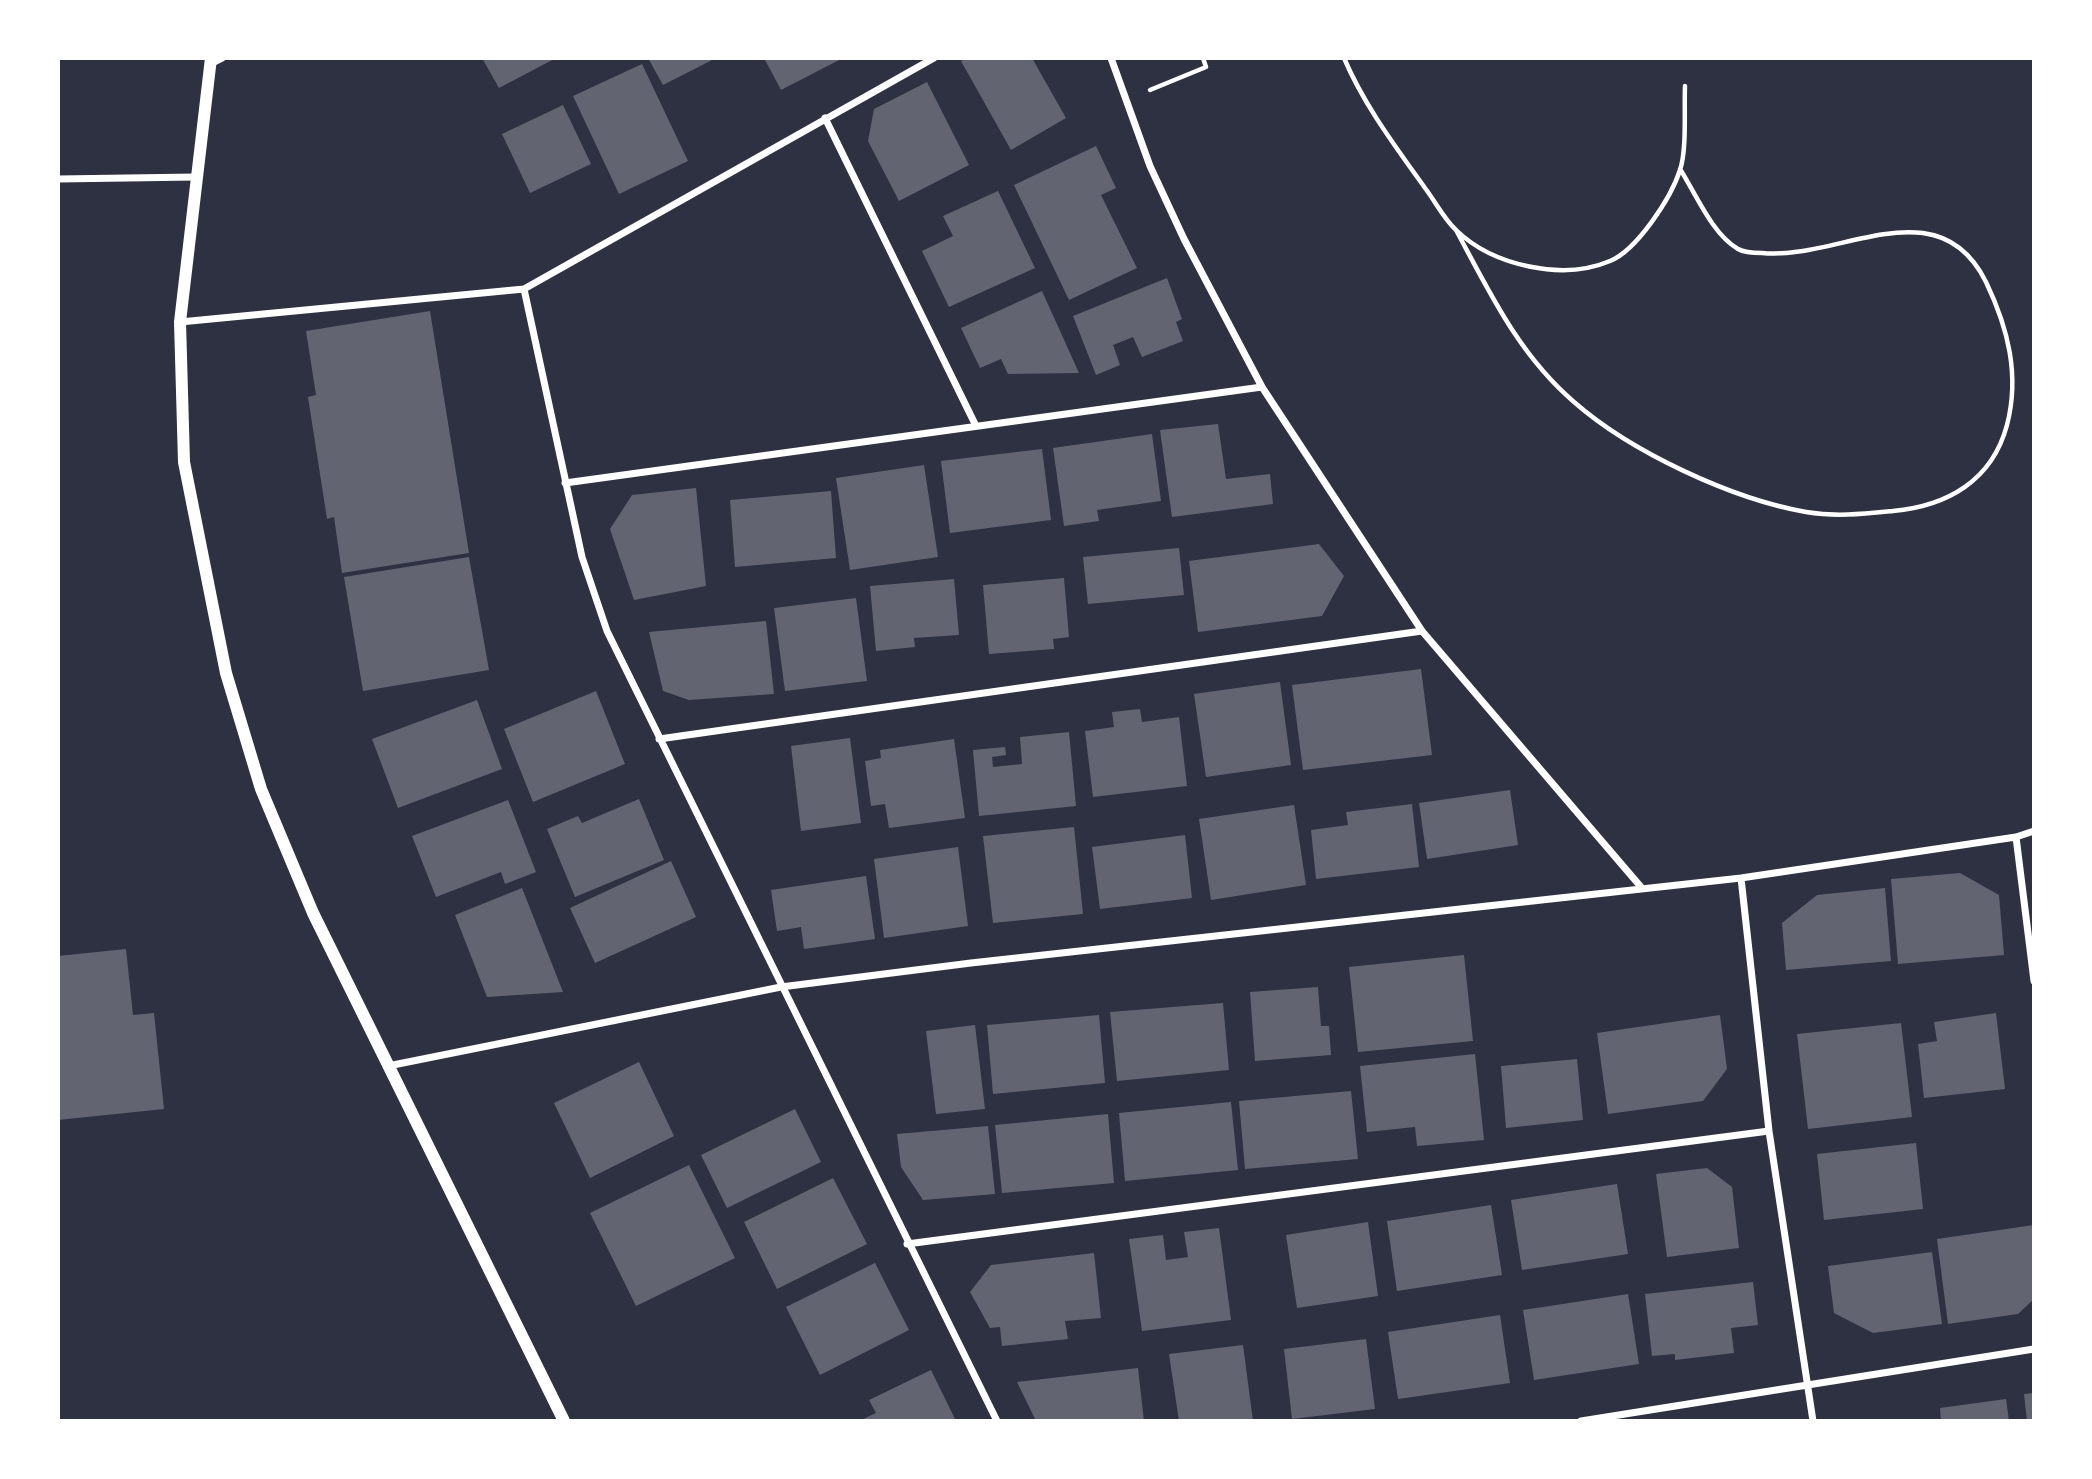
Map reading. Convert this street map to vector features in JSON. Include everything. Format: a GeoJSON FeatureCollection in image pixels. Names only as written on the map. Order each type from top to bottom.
{"type":"FeatureCollection","features":[{"type":"Feature","properties":{"kind":"street"},"geometry":{"type":"LineString","coordinates":[[222,58],[210,61],[180,322],[184,462],[226,673],[261,789],[313,913],[564,1421]]}},
{"type":"Feature","properties":{"kind":"street"},"geometry":{"type":"LineString","coordinates":[[180,322],[524,289],[934,58]]}},
{"type":"Feature","properties":{"kind":"street"},"geometry":{"type":"LineString","coordinates":[[1111,58],[1150,166],[1262,387],[1422,631],[1641,887]]}},
{"type":"Feature","properties":{"kind":"street"},"geometry":{"type":"LineString","coordinates":[[825,118],[976,426]]}},
{"type":"Feature","properties":{"kind":"street"},"geometry":{"type":"LineString","coordinates":[[58,179],[196,177]]}},
{"type":"Feature","properties":{"kind":"street"},"geometry":{"type":"LineString","coordinates":[[524,289],[582,558],[607,631],[907,1244],[997,1421]]}},
{"type":"Feature","properties":{"kind":"street"},"geometry":{"type":"LineString","coordinates":[[565,483],[1262,387]]}},
{"type":"Feature","properties":{"kind":"street"},"geometry":{"type":"LineString","coordinates":[[659,739],[1422,631]]}},
{"type":"Feature","properties":{"kind":"street"},"geometry":{"type":"LineString","coordinates":[[387,1066],[781,987],[1641,887],[1741,878],[2016,837],[2034,831]]}},
{"type":"Feature","properties":{"kind":"street"},"geometry":{"type":"LineString","coordinates":[[2016,837],[2034,981]]}},
{"type":"Feature","properties":{"kind":"street"},"geometry":{"type":"LineString","coordinates":[[1741,878],[1769,1131],[1813,1421]]}},
{"type":"Feature","properties":{"kind":"street"},"geometry":{"type":"LineString","coordinates":[[907,1244],[1769,1131]]}},
{"type":"Feature","properties":{"kind":"street"},"geometry":{"type":"LineString","coordinates":[[1581,1421],[2034,1349]]}},
{"type":"Feature","properties":{"kind":"path"},"geometry":{"type":"LineString","coordinates":[[1126,99],[1206,67],[1203,58]]}},
{"type":"Feature","properties":{"kind":"path"},"geometry":{"type":"LineString","coordinates":[[1343,58],[1386,134],[1456,230],[1511,331],[1538,368],[1574,403],[1609,429],[1648,452],[1707,480],[1768,503],[1807,512],[1846,516],[1916,509],[1944,501],[1965,488],[1989,464],[2003,440],[2012,406],[2011,351],[2004,326],[1974,261],[1958,246],[1927,233],[1896,231],[1796,255],[1746,252],[1734,246],[1713,223],[1680,169]]}},
{"type":"Feature","properties":{"kind":"path"},"geometry":{"type":"LineString","coordinates":[[1456,230],[1498,256],[1520,264],[1552,269],[1592,267],[1613,261],[1632,246],[1663,204],[1680,169],[1685,86]]}},
{"type":"Feature","properties":{"kind":"building"},"geometry":{"type":"Polygon","coordinates":[[[482,58],[556,58],[499,88],[482,58]]]}},
{"type":"Feature","properties":{"kind":"building"},"geometry":{"type":"Polygon","coordinates":[[[648,58],[716,58],[663,85],[648,58]]]}},
{"type":"Feature","properties":{"kind":"building"},"geometry":{"type":"Polygon","coordinates":[[[764,58],[843,58],[781,90],[764,58]]]}},
{"type":"Feature","properties":{"kind":"building"},"geometry":{"type":"Polygon","coordinates":[[[967,58],[1032,58],[1066,118],[1011,150],[961,61],[967,58]]]}},
{"type":"Feature","properties":{"kind":"building"},"geometry":{"type":"Polygon","coordinates":[[[642,64],[688,161],[619,194],[573,96],[642,64]]]}},
{"type":"Feature","properties":{"kind":"building"},"geometry":{"type":"Polygon","coordinates":[[[927,82],[969,165],[899,201],[868,141],[874,109],[927,82]]]}},
{"type":"Feature","properties":{"kind":"building"},"geometry":{"type":"Polygon","coordinates":[[[563,105],[591,164],[530,193],[502,134],[563,105]]]}},
{"type":"Feature","properties":{"kind":"building"},"geometry":{"type":"Polygon","coordinates":[[[1096,146],[1116,188],[1101,195],[1137,268],[1069,300],[1014,185],[1096,146]]]}},
{"type":"Feature","properties":{"kind":"building"},"geometry":{"type":"Polygon","coordinates":[[[998,191],[1035,268],[949,307],[922,251],[953,236],[943,216],[998,191]]]}},
{"type":"Feature","properties":{"kind":"building"},"geometry":{"type":"Polygon","coordinates":[[[1167,278],[1182,319],[1176,322],[1183,341],[1142,357],[1133,337],[1113,345],[1120,365],[1096,375],[1073,316],[1167,278]]]}},
{"type":"Feature","properties":{"kind":"building"},"geometry":{"type":"Polygon","coordinates":[[[1042,291],[1079,373],[1008,374],[1001,359],[980,368],[961,328],[1042,291]]]}},
{"type":"Feature","properties":{"kind":"building"},"geometry":{"type":"Polygon","coordinates":[[[430,311],[469,553],[342,573],[334,517],[327,519],[308,397],[316,395],[306,331],[430,311]]]}},
{"type":"Feature","properties":{"kind":"building"},"geometry":{"type":"Polygon","coordinates":[[[1218,424],[1226,479],[1270,474],[1273,504],[1172,517],[1160,430],[1218,424]]]}},
{"type":"Feature","properties":{"kind":"building"},"geometry":{"type":"Polygon","coordinates":[[[1152,434],[1161,501],[1097,510],[1099,521],[1064,526],[1053,448],[1152,434]]]}},
{"type":"Feature","properties":{"kind":"building"},"geometry":{"type":"Polygon","coordinates":[[[1042,449],[1051,520],[950,533],[941,461],[1042,449]]]}},
{"type":"Feature","properties":{"kind":"building"},"geometry":{"type":"Polygon","coordinates":[[[924,465],[938,557],[850,570],[836,478],[924,465]]]}},
{"type":"Feature","properties":{"kind":"building"},"geometry":{"type":"Polygon","coordinates":[[[696,488],[706,586],[634,600],[610,529],[632,495],[696,488]]]}},
{"type":"Feature","properties":{"kind":"building"},"geometry":{"type":"Polygon","coordinates":[[[831,491],[836,558],[735,567],[730,500],[831,491]]]}},
{"type":"Feature","properties":{"kind":"building"},"geometry":{"type":"Polygon","coordinates":[[[1319,544],[1344,576],[1322,616],[1198,632],[1189,561],[1319,544]]]}},
{"type":"Feature","properties":{"kind":"building"},"geometry":{"type":"Polygon","coordinates":[[[1179,548],[1184,595],[1088,604],[1083,557],[1179,548]]]}},
{"type":"Feature","properties":{"kind":"building"},"geometry":{"type":"Polygon","coordinates":[[[469,557],[489,670],[363,691],[344,577],[469,557]]]}},
{"type":"Feature","properties":{"kind":"building"},"geometry":{"type":"Polygon","coordinates":[[[1064,578],[1069,637],[1053,639],[1054,649],[989,654],[983,585],[1064,578]]]}},
{"type":"Feature","properties":{"kind":"building"},"geometry":{"type":"Polygon","coordinates":[[[954,579],[959,635],[914,638],[915,647],[876,651],[870,586],[954,579]]]}},
{"type":"Feature","properties":{"kind":"building"},"geometry":{"type":"Polygon","coordinates":[[[856,598],[867,681],[785,691],[774,608],[856,598]]]}},
{"type":"Feature","properties":{"kind":"building"},"geometry":{"type":"Polygon","coordinates":[[[766,621],[774,694],[689,700],[663,691],[649,632],[766,621]]]}},
{"type":"Feature","properties":{"kind":"building"},"geometry":{"type":"Polygon","coordinates":[[[1421,669],[1432,755],[1303,770],[1292,685],[1421,669]]]}},
{"type":"Feature","properties":{"kind":"building"},"geometry":{"type":"Polygon","coordinates":[[[1280,682],[1291,765],[1206,777],[1194,694],[1280,682]]]}},
{"type":"Feature","properties":{"kind":"building"},"geometry":{"type":"Polygon","coordinates":[[[596,691],[625,764],[533,802],[504,729],[596,691]]]}},
{"type":"Feature","properties":{"kind":"building"},"geometry":{"type":"Polygon","coordinates":[[[477,700],[502,769],[398,808],[372,739],[477,700]]]}},
{"type":"Feature","properties":{"kind":"building"},"geometry":{"type":"Polygon","coordinates":[[[1140,709],[1142,722],[1179,717],[1187,786],[1093,797],[1085,731],[1114,727],[1112,712],[1140,709]]]}},
{"type":"Feature","properties":{"kind":"building"},"geometry":{"type":"Polygon","coordinates":[[[1069,732],[1076,806],[979,816],[973,750],[1005,747],[1006,755],[992,757],[993,767],[1022,764],[1020,737],[1069,732]]]}},
{"type":"Feature","properties":{"kind":"building"},"geometry":{"type":"Polygon","coordinates":[[[850,738],[861,823],[801,831],[791,746],[850,738]]]}},
{"type":"Feature","properties":{"kind":"building"},"geometry":{"type":"Polygon","coordinates":[[[954,739],[965,818],[889,828],[885,804],[871,806],[865,761],[881,758],[880,750],[954,739]]]}},
{"type":"Feature","properties":{"kind":"building"},"geometry":{"type":"Polygon","coordinates":[[[1510,790],[1518,845],[1427,859],[1419,803],[1510,790]]]}},
{"type":"Feature","properties":{"kind":"building"},"geometry":{"type":"Polygon","coordinates":[[[639,799],[664,860],[575,897],[547,829],[578,816],[582,823],[639,799]]]}},
{"type":"Feature","properties":{"kind":"building"},"geometry":{"type":"Polygon","coordinates":[[[508,800],[536,872],[505,884],[501,872],[436,897],[412,836],[508,800]]]}},
{"type":"Feature","properties":{"kind":"building"},"geometry":{"type":"Polygon","coordinates":[[[1412,804],[1419,867],[1316,879],[1311,830],[1348,825],[1346,812],[1412,804]]]}},
{"type":"Feature","properties":{"kind":"building"},"geometry":{"type":"Polygon","coordinates":[[[1294,805],[1306,885],[1211,900],[1199,819],[1294,805]]]}},
{"type":"Feature","properties":{"kind":"building"},"geometry":{"type":"Polygon","coordinates":[[[1074,827],[1083,914],[993,923],[983,836],[1074,827]]]}},
{"type":"Feature","properties":{"kind":"building"},"geometry":{"type":"Polygon","coordinates":[[[1185,835],[1192,898],[1100,909],[1092,847],[1185,835]]]}},
{"type":"Feature","properties":{"kind":"building"},"geometry":{"type":"Polygon","coordinates":[[[958,847],[968,926],[884,938],[874,859],[958,847]]]}},
{"type":"Feature","properties":{"kind":"building"},"geometry":{"type":"Polygon","coordinates":[[[671,861],[696,917],[595,963],[570,908],[671,861]]]}},
{"type":"Feature","properties":{"kind":"building"},"geometry":{"type":"Polygon","coordinates":[[[1960,873],[1999,895],[2004,955],[1898,964],[1891,879],[1960,873]]]}},
{"type":"Feature","properties":{"kind":"building"},"geometry":{"type":"Polygon","coordinates":[[[866,876],[875,939],[804,949],[801,927],[777,931],[771,890],[866,876]]]}},
{"type":"Feature","properties":{"kind":"building"},"geometry":{"type":"Polygon","coordinates":[[[522,888],[563,992],[487,997],[455,915],[522,888]]]}},
{"type":"Feature","properties":{"kind":"building"},"geometry":{"type":"Polygon","coordinates":[[[1885,888],[1891,961],[1786,970],[1782,923],[1817,895],[1885,888]]]}},
{"type":"Feature","properties":{"kind":"building"},"geometry":{"type":"Polygon","coordinates":[[[126,949],[133,1015],[154,1013],[164,1109],[58,1120],[58,956],[126,949]]]}},
{"type":"Feature","properties":{"kind":"building"},"geometry":{"type":"Polygon","coordinates":[[[1464,955],[1473,1041],[1358,1052],[1349,967],[1464,955]]]}},
{"type":"Feature","properties":{"kind":"building"},"geometry":{"type":"Polygon","coordinates":[[[1318,987],[1321,1026],[1329,1026],[1331,1055],[1255,1061],[1250,992],[1318,987]]]}},
{"type":"Feature","properties":{"kind":"building"},"geometry":{"type":"Polygon","coordinates":[[[1223,1003],[1229,1070],[1117,1081],[1110,1012],[1223,1003]]]}},
{"type":"Feature","properties":{"kind":"building"},"geometry":{"type":"Polygon","coordinates":[[[1996,1013],[2005,1089],[1924,1098],[1918,1044],[1937,1041],[1934,1022],[1996,1013]]]}},
{"type":"Feature","properties":{"kind":"building"},"geometry":{"type":"Polygon","coordinates":[[[1099,1015],[1105,1083],[993,1094],[987,1025],[1099,1015]]]}},
{"type":"Feature","properties":{"kind":"building"},"geometry":{"type":"Polygon","coordinates":[[[1720,1015],[1727,1069],[1703,1101],[1608,1114],[1597,1033],[1720,1015]]]}},
{"type":"Feature","properties":{"kind":"building"},"geometry":{"type":"Polygon","coordinates":[[[1901,1023],[1912,1117],[1808,1129],[1797,1034],[1901,1023]]]}},
{"type":"Feature","properties":{"kind":"building"},"geometry":{"type":"Polygon","coordinates":[[[975,1025],[985,1109],[936,1114],[926,1031],[975,1025]]]}},
{"type":"Feature","properties":{"kind":"building"},"geometry":{"type":"Polygon","coordinates":[[[1475,1054],[1484,1140],[1417,1146],[1415,1127],[1367,1132],[1360,1066],[1475,1054]]]}},
{"type":"Feature","properties":{"kind":"building"},"geometry":{"type":"Polygon","coordinates":[[[1577,1059],[1583,1120],[1506,1128],[1501,1066],[1577,1059]]]}},
{"type":"Feature","properties":{"kind":"building"},"geometry":{"type":"Polygon","coordinates":[[[639,1062],[674,1136],[590,1178],[554,1103],[639,1062]]]}},
{"type":"Feature","properties":{"kind":"building"},"geometry":{"type":"Polygon","coordinates":[[[1351,1091],[1358,1159],[1245,1169],[1239,1101],[1351,1091]]]}},
{"type":"Feature","properties":{"kind":"building"},"geometry":{"type":"Polygon","coordinates":[[[1231,1102],[1238,1170],[1125,1181],[1119,1113],[1231,1102]]]}},
{"type":"Feature","properties":{"kind":"building"},"geometry":{"type":"Polygon","coordinates":[[[795,1109],[821,1162],[727,1208],[701,1155],[795,1109]]]}},
{"type":"Feature","properties":{"kind":"building"},"geometry":{"type":"Polygon","coordinates":[[[1108,1114],[1114,1183],[1002,1193],[995,1125],[1108,1114]]]}},
{"type":"Feature","properties":{"kind":"building"},"geometry":{"type":"Polygon","coordinates":[[[988,1126],[995,1194],[923,1200],[901,1167],[897,1134],[988,1126]]]}},
{"type":"Feature","properties":{"kind":"building"},"geometry":{"type":"Polygon","coordinates":[[[1916,1143],[1923,1209],[1824,1220],[1817,1154],[1916,1143]]]}},
{"type":"Feature","properties":{"kind":"building"},"geometry":{"type":"Polygon","coordinates":[[[689,1165],[735,1258],[636,1306],[590,1213],[689,1165]]]}},
{"type":"Feature","properties":{"kind":"building"},"geometry":{"type":"Polygon","coordinates":[[[1707,1168],[1732,1187],[1739,1248],[1667,1257],[1656,1174],[1707,1168]]]}},
{"type":"Feature","properties":{"kind":"building"},"geometry":{"type":"Polygon","coordinates":[[[833,1178],[867,1244],[777,1289],[744,1222],[833,1178]]]}},
{"type":"Feature","properties":{"kind":"building"},"geometry":{"type":"Polygon","coordinates":[[[1617,1184],[1628,1254],[1522,1270],[1511,1200],[1617,1184]]]}},
{"type":"Feature","properties":{"kind":"building"},"geometry":{"type":"Polygon","coordinates":[[[1491,1205],[1502,1275],[1397,1291],[1387,1221],[1491,1205]]]}},
{"type":"Feature","properties":{"kind":"building"},"geometry":{"type":"Polygon","coordinates":[[[1368,1222],[1378,1296],[1297,1308],[1286,1235],[1368,1222]]]}},
{"type":"Feature","properties":{"kind":"building"},"geometry":{"type":"Polygon","coordinates":[[[2034,1225],[2034,1299],[2018,1314],[1948,1324],[1937,1239],[2034,1225]]]}},
{"type":"Feature","properties":{"kind":"building"},"geometry":{"type":"Polygon","coordinates":[[[1219,1228],[1231,1320],[1142,1331],[1129,1239],[1163,1235],[1166,1260],[1188,1257],[1184,1232],[1219,1228]]]}},
{"type":"Feature","properties":{"kind":"building"},"geometry":{"type":"Polygon","coordinates":[[[1932,1252],[1942,1324],[1873,1333],[1834,1313],[1828,1266],[1932,1252]]]}},
{"type":"Feature","properties":{"kind":"building"},"geometry":{"type":"Polygon","coordinates":[[[1094,1253],[1101,1318],[1065,1321],[1068,1339],[1002,1346],[1000,1327],[990,1328],[970,1292],[991,1265],[1094,1253]]]}},
{"type":"Feature","properties":{"kind":"building"},"geometry":{"type":"Polygon","coordinates":[[[875,1263],[909,1330],[820,1375],[786,1307],[875,1263]]]}},
{"type":"Feature","properties":{"kind":"building"},"geometry":{"type":"Polygon","coordinates":[[[1753,1282],[1758,1325],[1731,1328],[1734,1353],[1675,1360],[1675,1354],[1652,1356],[1645,1294],[1753,1282]]]}},
{"type":"Feature","properties":{"kind":"building"},"geometry":{"type":"Polygon","coordinates":[[[1628,1294],[1639,1364],[1534,1380],[1523,1310],[1628,1294]]]}},
{"type":"Feature","properties":{"kind":"building"},"geometry":{"type":"Polygon","coordinates":[[[1500,1315],[1510,1383],[1398,1399],[1388,1332],[1500,1315]]]}},
{"type":"Feature","properties":{"kind":"building"},"geometry":{"type":"Polygon","coordinates":[[[1366,1339],[1375,1409],[1292,1419],[1284,1349],[1366,1339]]]}},
{"type":"Feature","properties":{"kind":"building"},"geometry":{"type":"Polygon","coordinates":[[[1243,1345],[1253,1421],[1179,1421],[1169,1354],[1243,1345]]]}},
{"type":"Feature","properties":{"kind":"building"},"geometry":{"type":"Polygon","coordinates":[[[1138,1368],[1144,1421],[1036,1421],[1017,1382],[1138,1368]]]}},
{"type":"Feature","properties":{"kind":"building"},"geometry":{"type":"Polygon","coordinates":[[[931,1370],[956,1421],[859,1421],[876,1413],[869,1400],[931,1370]]]}},
{"type":"Feature","properties":{"kind":"building"},"geometry":{"type":"Polygon","coordinates":[[[2034,1393],[2034,1421],[2027,1421],[2024,1394],[2034,1393]]]}},
{"type":"Feature","properties":{"kind":"building"},"geometry":{"type":"Polygon","coordinates":[[[2006,1399],[2009,1421],[1941,1421],[1940,1408],[2006,1399]]]}}]}
